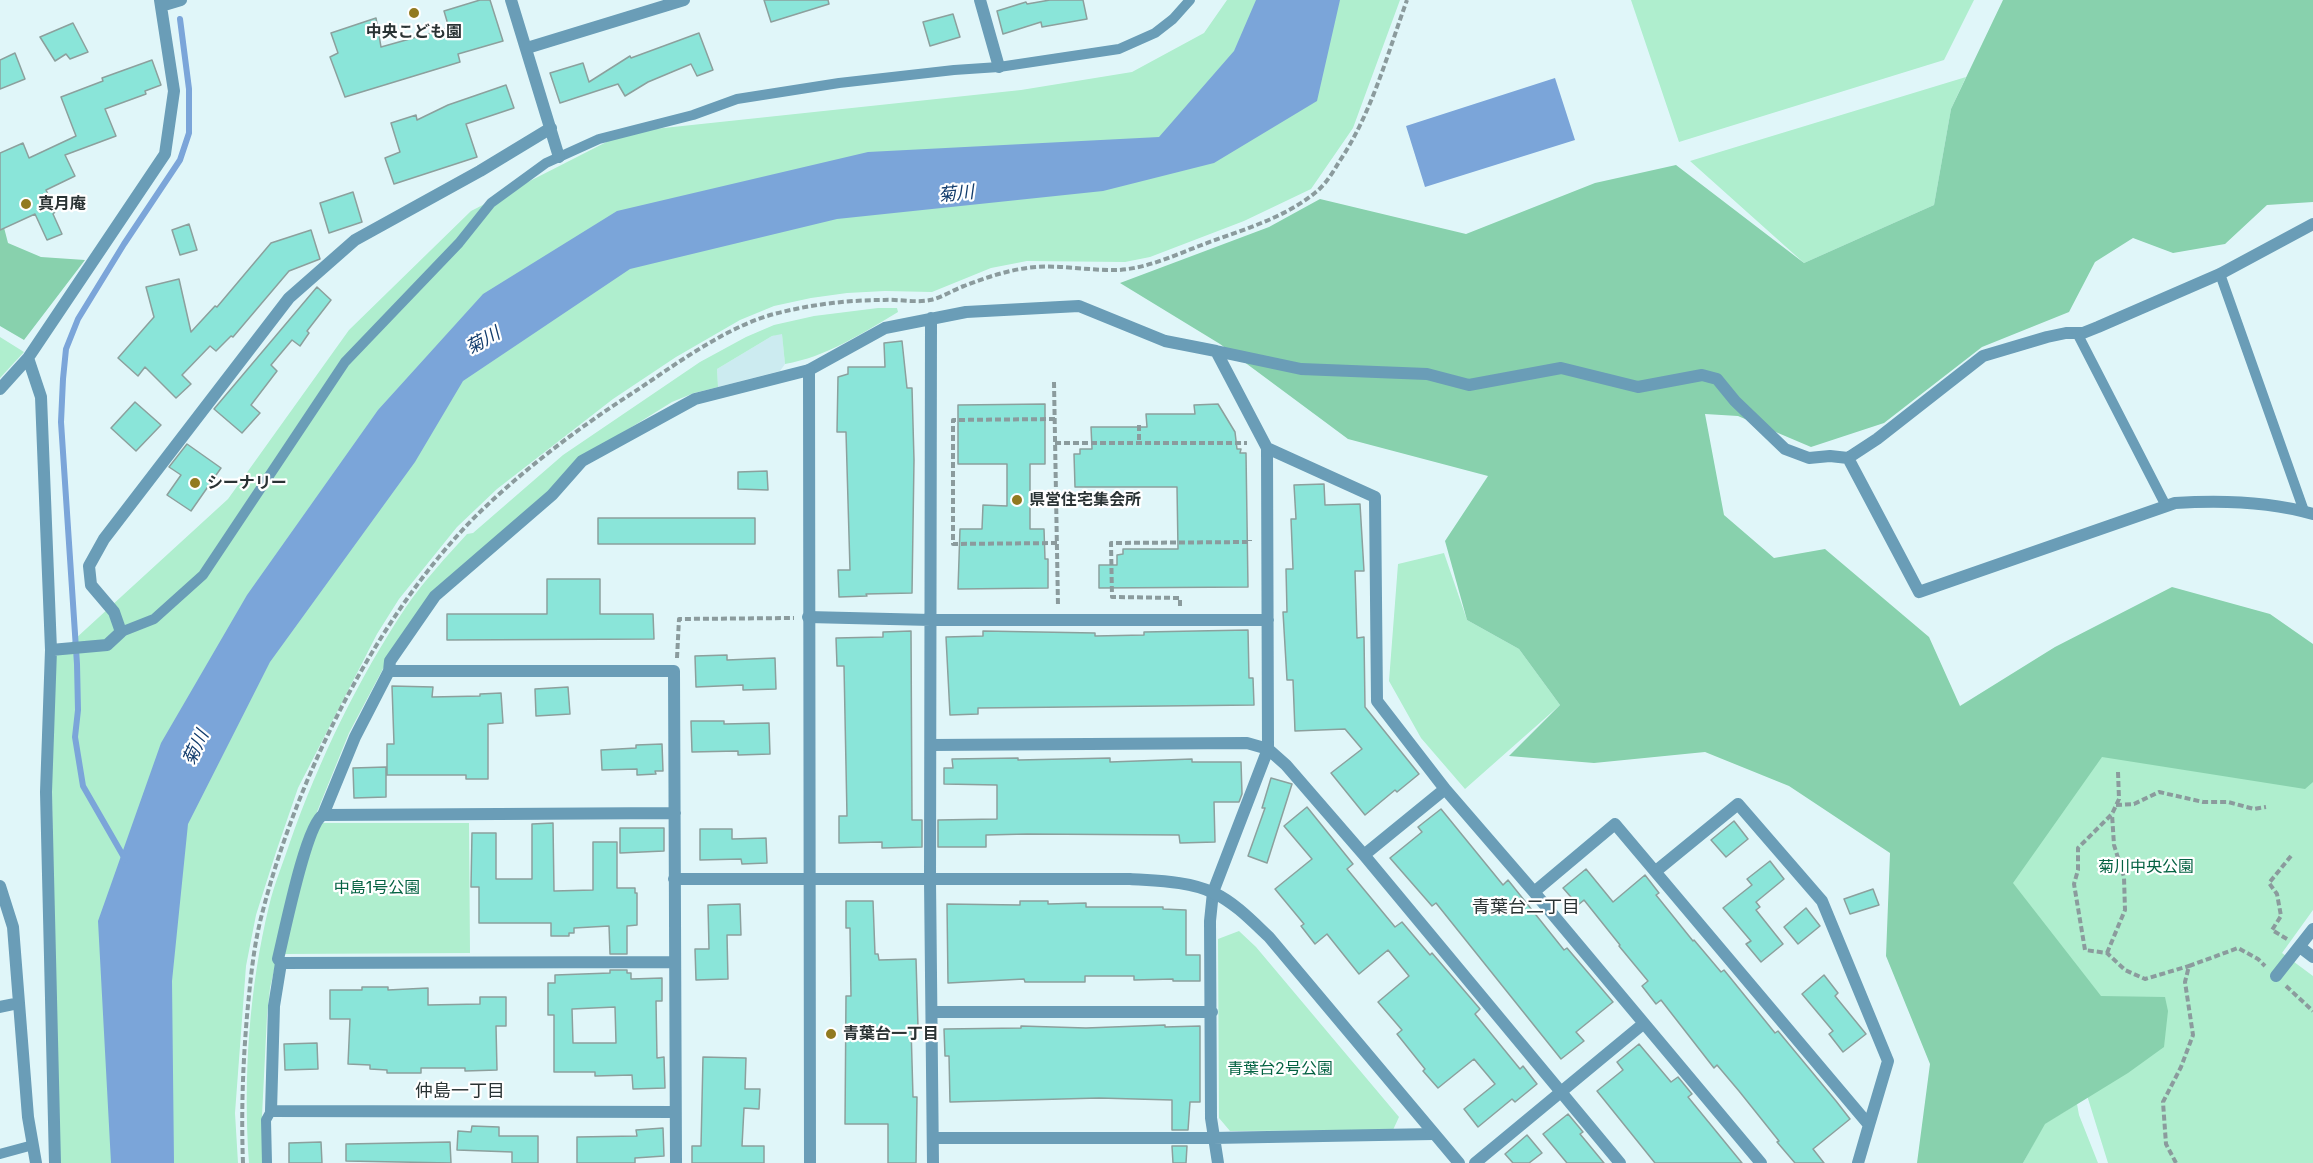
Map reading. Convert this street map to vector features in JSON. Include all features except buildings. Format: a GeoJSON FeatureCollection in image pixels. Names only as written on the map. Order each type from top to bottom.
{"type":"FeatureCollection","features":[{"type":"Feature","properties":{"kind":"street"},"geometry":{"type":"LineString","coordinates":[[0,389],[28,358],[165,154],[174,91],[161,3],[181,0]]}},
{"type":"Feature","properties":{"kind":"street"},"geometry":{"type":"LineString","coordinates":[[511,0],[559,157]]}},
{"type":"Feature","properties":{"kind":"street"},"geometry":{"type":"LineString","coordinates":[[527,48],[684,0]]}},
{"type":"Feature","properties":{"kind":"street"},"geometry":{"type":"LineString","coordinates":[[984,1],[999,67]]}},
{"type":"Feature","properties":{"kind":"street"},"geometry":{"type":"LineString","coordinates":[[51,650],[107,645],[121,632],[114,612],[91,585],[89,566],[104,539],[289,298],[355,240],[480,171],[551,128]]}},
{"type":"Feature","properties":{"kind":"street"},"geometry":{"type":"LineString","coordinates":[[323,815],[354,737],[388,671],[390,661],[435,596],[552,495],[588,457],[695,399],[809,369],[885,328],[966,312],[1079,306],[1165,340],[1301,369],[1427,374],[1468,385],[1562,368],[1638,387],[1702,375],[1717,379],[1735,402],[1785,449],[1809,458],[1830,456],[1848,459],[1983,356],[2047,337],[2077,333],[2098,327],[2220,274],[2313,224]]}},
{"type":"Feature","properties":{"kind":"street"},"geometry":{"type":"LineString","coordinates":[[931,318],[930,880],[933,1163]]}},
{"type":"Feature","properties":{"kind":"street"},"geometry":{"type":"LineString","coordinates":[[1216,351],[1267,448],[1269,620],[1268,748],[1213,892],[1210,921],[1213,1138],[1218,1163]]}},
{"type":"Feature","properties":{"kind":"street"},"geometry":{"type":"LineString","coordinates":[[28,358],[41,396],[51,650],[45,792],[55,1163]]}},
{"type":"Feature","properties":{"kind":"street"},"geometry":{"type":"LineString","coordinates":[[809,369],[810,1163]]}},
{"type":"Feature","properties":{"kind":"street"},"geometry":{"type":"LineString","coordinates":[[1267,448],[1375,497],[1377,701],[1445,789],[1761,1163]]}},
{"type":"Feature","properties":{"kind":"street"},"geometry":{"type":"LineString","coordinates":[[1848,459],[1919,592],[2175,503],[2233,502],[2308,512]]}},
{"type":"Feature","properties":{"kind":"street"},"geometry":{"type":"LineString","coordinates":[[808,617],[931,621],[1269,620]]}},
{"type":"Feature","properties":{"kind":"street"},"geometry":{"type":"LineString","coordinates":[[388,671],[674,671],[676,1163]]}},
{"type":"Feature","properties":{"kind":"street"},"geometry":{"type":"LineString","coordinates":[[932,745],[1247,743],[1268,748],[1286,765],[1364,855],[1620,1163]]}},
{"type":"Feature","properties":{"kind":"street"},"geometry":{"type":"LineString","coordinates":[[1364,855],[1445,789]]}},
{"type":"Feature","properties":{"kind":"street"},"geometry":{"type":"LineString","coordinates":[[1656,871],[1738,804],[1822,901],[1888,1061],[1858,1163]]}},
{"type":"Feature","properties":{"kind":"street"},"geometry":{"type":"LineString","coordinates":[[675,813],[323,815],[317,818],[307,843],[278,959],[281,963],[274,1006],[271,1112],[675,1112]]}},
{"type":"Feature","properties":{"kind":"street"},"geometry":{"type":"LineString","coordinates":[[1534,892],[1615,824],[1869,1125]]}},
{"type":"Feature","properties":{"kind":"street"},"geometry":{"type":"LineString","coordinates":[[674,879],[1130,879],[1176,883],[1213,892],[1242,911],[1269,937],[1459,1163]]}},
{"type":"Feature","properties":{"kind":"street"},"geometry":{"type":"LineString","coordinates":[[0,886],[13,927],[28,1117],[36,1163]]}},
{"type":"Feature","properties":{"kind":"street"},"geometry":{"type":"LineString","coordinates":[[2276,976],[2313,929]]}},
{"type":"Feature","properties":{"kind":"street"},"geometry":{"type":"LineString","coordinates":[[2300,947],[2313,957]]}},
{"type":"Feature","properties":{"kind":"street"},"geometry":{"type":"LineString","coordinates":[[281,963],[674,962]]}},
{"type":"Feature","properties":{"kind":"street"},"geometry":{"type":"LineString","coordinates":[[0,1007],[19,1003]]}},
{"type":"Feature","properties":{"kind":"street"},"geometry":{"type":"LineString","coordinates":[[932,1012],[1212,1012]]}},
{"type":"Feature","properties":{"kind":"street"},"geometry":{"type":"LineString","coordinates":[[1475,1163],[1642,1024]]}},
{"type":"Feature","properties":{"kind":"street"},"geometry":{"type":"LineString","coordinates":[[933,1138],[1213,1138],[1434,1134]]}},
{"type":"Feature","properties":{"kind":"lane"},"geometry":{"type":"LineString","coordinates":[[121,632],[154,620],[203,576],[345,362],[459,243],[491,203],[546,163],[599,139],[693,115],[737,99],[838,83],[999,67],[1119,49],[1155,33],[1173,19],[1190,0]]}},
{"type":"Feature","properties":{"kind":"lane"},"geometry":{"type":"LineString","coordinates":[[2220,274],[2308,512]]}},
{"type":"Feature","properties":{"kind":"lane"},"geometry":{"type":"LineString","coordinates":[[2077,333],[2166,506]]}},
{"type":"Feature","properties":{"kind":"lane"},"geometry":{"type":"LineString","coordinates":[[267,1163],[266,1120],[271,1112]]}},
{"type":"Feature","properties":{"kind":"lane"},"geometry":{"type":"LineString","coordinates":[[0,1154],[33,1146]]}},
{"type":"Feature","properties":{"kind":"path"},"geometry":{"type":"LineString","coordinates":[[243,1163],[242,1078],[252,961],[261,915],[281,850],[329,732],[379,640],[432,565],[482,510],[554,450],[611,407],[708,345],[766,316],[814,305],[880,300],[931,300],[993,275],[1031,268],[1122,270],[1148,266],[1261,223],[1288,210],[1322,186],[1355,137],[1372,100],[1407,0]]}},
{"type":"Feature","properties":{"kind":"path"},"geometry":{"type":"LineString","coordinates":[[1054,382],[1059,619]]}},
{"type":"Feature","properties":{"kind":"path"},"geometry":{"type":"LineString","coordinates":[[1055,419],[953,420],[953,544],[1057,543]]}},
{"type":"Feature","properties":{"kind":"path"},"geometry":{"type":"LineString","coordinates":[[1139,425],[1139,443]]}},
{"type":"Feature","properties":{"kind":"path"},"geometry":{"type":"LineString","coordinates":[[1055,443],[1250,443]]}},
{"type":"Feature","properties":{"kind":"path"},"geometry":{"type":"LineString","coordinates":[[1180,619],[1180,598],[1112,597],[1111,543],[1250,542],[1250,531]]}},
{"type":"Feature","properties":{"kind":"path"},"geometry":{"type":"LineString","coordinates":[[674,671],[679,641],[679,620],[808,617]]}},
{"type":"Feature","properties":{"kind":"path"},"geometry":{"type":"LineString","coordinates":[[2118,772],[2119,799],[2112,814],[2078,848],[2078,870],[2074,885],[2085,950],[2107,953],[2125,970],[2145,979],[2238,948],[2258,959]]}},
{"type":"Feature","properties":{"kind":"path"},"geometry":{"type":"LineString","coordinates":[[2116,805],[2134,804],[2159,792],[2203,802],[2228,802],[2254,810],[2266,807]]}},
{"type":"Feature","properties":{"kind":"path"},"geometry":{"type":"LineString","coordinates":[[2107,953],[2125,910],[2124,877],[2114,845],[2112,814]]}},
{"type":"Feature","properties":{"kind":"path"},"geometry":{"type":"LineString","coordinates":[[2291,856],[2269,883],[2277,894],[2281,916],[2272,930],[2300,947]]}},
{"type":"Feature","properties":{"kind":"path"},"geometry":{"type":"LineString","coordinates":[[2176,1163],[2166,1144],[2163,1102],[2193,1035],[2185,982],[2189,966]]}},
{"type":"Feature","properties":{"kind":"shaded area"},"geometry":{"type":"Polygon","coordinates":[[[782,333],[785,364],[780,371],[718,387],[717,369],[772,336],[782,333]]]}},
{"type":"Feature","properties":{"kind":"green space"},"geometry":{"type":"Polygon","coordinates":[[[1227,0],[1400,0],[1353,128],[1311,189],[1244,221],[1150,257],[1125,262],[1027,261],[991,268],[932,292],[847,293],[774,306],[740,320],[676,357],[613,399],[497,489],[457,527],[399,599],[377,634],[298,788],[256,915],[246,966],[235,1113],[238,1163],[55,1163],[51,661],[228,499],[349,330],[471,211],[626,132],[1021,90],[1132,72],[1204,33],[1227,0]]]}},
{"type":"Feature","properties":{"kind":"green space"},"geometry":{"type":"Polygon","coordinates":[[[1631,0],[1974,0],[1944,60],[1679,142],[1631,0]]]}},
{"type":"Feature","properties":{"kind":"green space"},"geometry":{"type":"Polygon","coordinates":[[[2003,0],[2313,0],[2313,202],[2267,205],[2225,244],[2173,253],[2133,238],[2095,262],[2069,312],[1982,347],[1884,423],[1811,447],[1738,416],[1705,414],[1724,515],[1774,558],[1825,549],[1929,637],[1960,706],[2055,647],[2172,587],[2270,614],[2313,644],[2313,782],[2305,789],[2102,757],[2013,883],[2101,996],[2165,997],[2168,1011],[2164,1047],[2128,1073],[2045,1124],[2023,1163],[1917,1163],[1930,1064],[1886,956],[1890,853],[1789,786],[1705,752],[1594,763],[1509,756],[1560,705],[1519,649],[1467,620],[1445,541],[1488,476],[1348,439],[1220,344],[1120,283],[1269,227],[1320,199],[1466,234],[1595,183],[1676,165],[1804,263],[1934,205],[1951,109],[2003,0]]]}},
{"type":"Feature","properties":{"kind":"green space"},"geometry":{"type":"Polygon","coordinates":[[[1966,77],[1951,109],[1934,205],[1804,263],[1690,161],[1966,77]]]}},
{"type":"Feature","properties":{"kind":"green space"},"geometry":{"type":"Polygon","coordinates":[[[0,212],[8,243],[41,257],[85,260],[24,340],[0,326],[0,212]]]}},
{"type":"Feature","properties":{"kind":"green space"},"geometry":{"type":"Polygon","coordinates":[[[878,308],[897,308],[898,312],[844,343],[815,356],[785,364],[782,334],[772,336],[717,369],[718,387],[672,402],[580,459],[551,493],[432,596],[385,665],[349,733],[306,839],[270,988],[262,1116],[263,1163],[249,1163],[247,1066],[249,1034],[262,937],[271,898],[301,811],[341,721],[388,634],[413,597],[467,534],[473,533],[563,455],[700,362],[774,325],[814,316],[878,308]]]}},
{"type":"Feature","properties":{"kind":"green space"},"geometry":{"type":"Polygon","coordinates":[[[0,337],[24,352],[0,378],[0,337]]]}},
{"type":"Feature","properties":{"kind":"green space"},"geometry":{"type":"Polygon","coordinates":[[[1444,553],[1467,620],[1519,649],[1560,705],[1465,789],[1421,738],[1389,681],[1398,564],[1444,553]]]}},
{"type":"Feature","properties":{"kind":"green space","name":"菊川中央公園"},"geometry":{"type":"Polygon","coordinates":[[[2073,695],[2313,730],[2313,910],[2282,953],[2313,976],[2313,1163],[2108,1163],[2076,1060],[1912,892],[2073,695]]]}},
{"type":"Feature","properties":{"kind":"green space","name":"中島1号公園"},"geometry":{"type":"Polygon","coordinates":[[[319,823],[469,823],[470,953],[284,954],[310,848],[319,823]]]}},
{"type":"Feature","properties":{"kind":"green space","name":"青葉台2号公園"},"geometry":{"type":"Polygon","coordinates":[[[1239,931],[1256,947],[1399,1117],[1393,1130],[1230,1131],[1219,1118],[1218,939],[1239,931]]]}},
{"type":"Feature","properties":{"kind":"green space"},"geometry":{"type":"Polygon","coordinates":[[[2077,1104],[2079,1115],[2098,1163],[2023,1163],[2044,1124],[2077,1104]]]}},
{"type":"Feature","properties":{"kind":"water","name":"菊川"},"geometry":{"type":"Polygon","coordinates":[[[1256,0],[1340,0],[1317,101],[1214,163],[1103,191],[837,219],[630,269],[463,381],[415,462],[270,662],[188,824],[172,981],[174,1163],[111,1163],[98,921],[161,743],[247,595],[378,410],[483,294],[617,211],[868,152],[1159,137],[1234,51],[1256,0]]]}},
{"type":"Feature","properties":{"kind":"water"},"geometry":{"type":"Polygon","coordinates":[[[1555,78],[1575,140],[1425,187],[1406,126],[1555,78]]]}},
{"type":"Feature","properties":{"kind":"waterway"},"geometry":{"type":"LineString","coordinates":[[125,859],[83,786],[75,737],[78,710],[77,664],[61,422],[63,379],[66,349],[78,319],[180,160],[189,133],[189,89],[180,19]]}},
{"type":"Feature","properties":{"kind":"place","name":"中央こども園"},"geometry":{"type":"Point","coordinates":[414,13]}},
{"type":"Feature","properties":{"kind":"place","name":"真月庵"},"geometry":{"type":"Point","coordinates":[26,204]}},
{"type":"Feature","properties":{"kind":"place","name":"シーナリー"},"geometry":{"type":"Point","coordinates":[195,483]}},
{"type":"Feature","properties":{"kind":"place","name":"県営住宅集会所"},"geometry":{"type":"Point","coordinates":[1017,500]}},
{"type":"Feature","properties":{"kind":"place","name":"青葉台一丁目"},"geometry":{"type":"Point","coordinates":[831,1034]}},
{"type":"Feature","properties":{"kind":"district","name":"青葉台二丁目"},"geometry":{"type":"Point","coordinates":[1526,908]}},
{"type":"Feature","properties":{"kind":"district","name":"仲島一丁目"},"geometry":{"type":"Point","coordinates":[460,1092]}}]}
